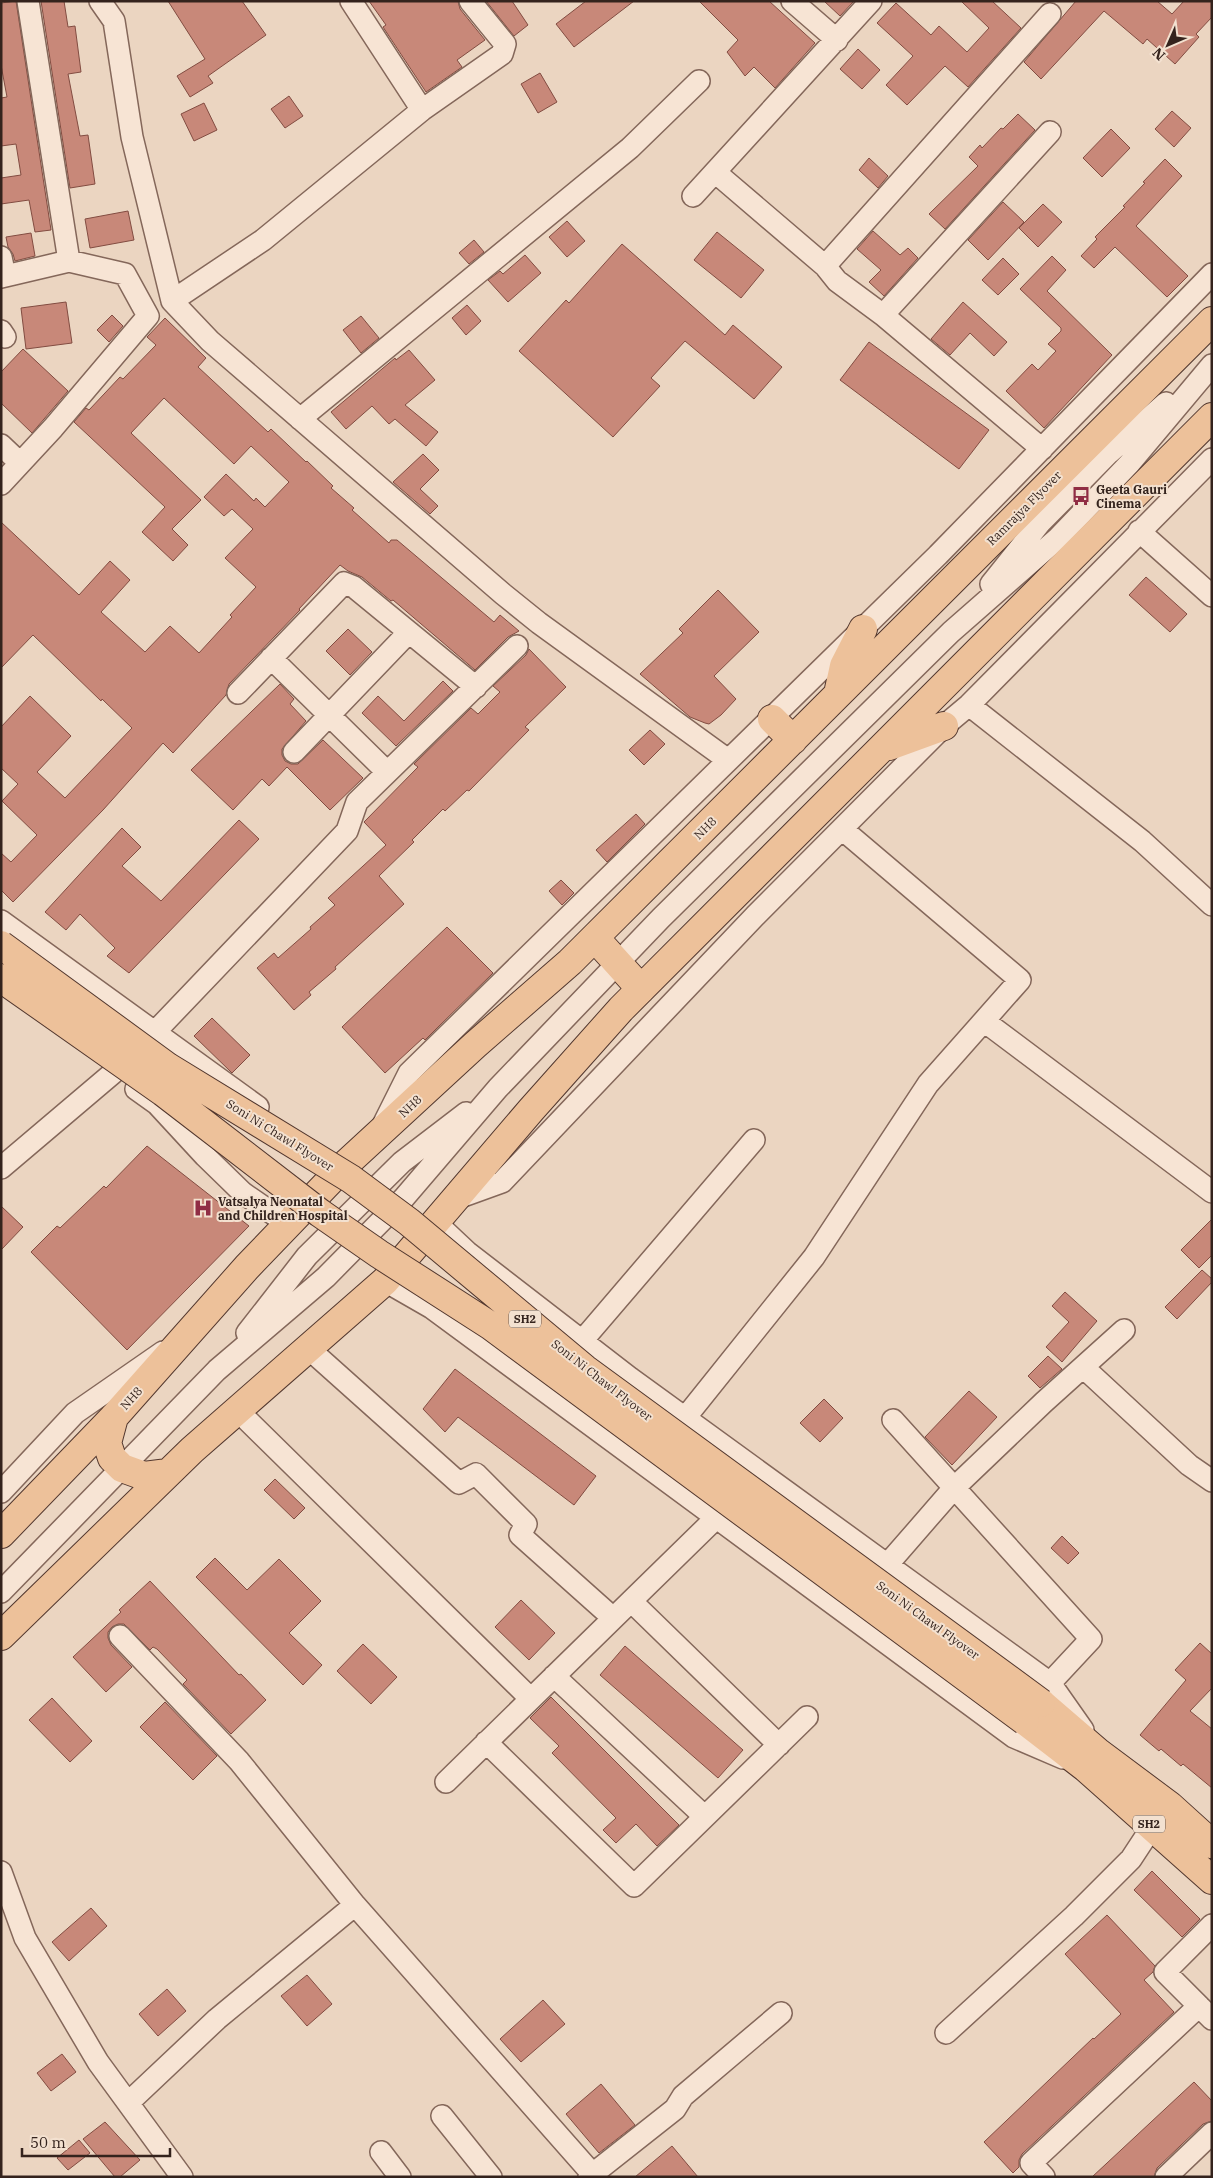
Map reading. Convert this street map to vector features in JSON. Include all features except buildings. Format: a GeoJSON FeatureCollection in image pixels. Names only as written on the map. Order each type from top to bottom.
{"type":"FeatureCollection","features":[{"type":"Feature","properties":{"kind":"main road","name":"Ramrajya Flyover"},"geometry":{"type":"LineString","coordinates":[[838,696],[1212,321]]}},
{"type":"Feature","properties":{"kind":"main road"},"geometry":{"type":"LineString","coordinates":[[1,1636],[168,1473],[316,1340],[385,1281],[434,1221],[531,1110],[641,989],[1212,417]]}},
{"type":"Feature","properties":{"kind":"main road"},"geometry":{"type":"LineString","coordinates":[[838,696],[844,666],[863,629]]}},
{"type":"Feature","properties":{"kind":"main road","name":"NH8"},"geometry":{"type":"LineString","coordinates":[[1,1534],[114,1417],[187,1334],[348,1162],[475,1045],[570,962],[838,696]]}},
{"type":"Feature","properties":{"kind":"main road"},"geometry":{"type":"LineString","coordinates":[[772,719],[793,740]]}},
{"type":"Feature","properties":{"kind":"main road"},"geometry":{"type":"LineString","coordinates":[[880,749],[944,726]]}},
{"type":"Feature","properties":{"kind":"main road"},"geometry":{"type":"LineString","coordinates":[[595,938],[641,989]]}},
{"type":"Feature","properties":{"kind":"main road","name":"Soni Ni Chawl Flyover"},"geometry":{"type":"LineString","coordinates":[[1,945],[168,1067],[351,1179],[388,1206],[585,1369],[1039,1703],[1093,1761]]}},
{"type":"Feature","properties":{"kind":"main road","name":"Soni Ni Chawl Flyover"},"geometry":{"type":"LineString","coordinates":[[1,978],[162,1092],[328,1218],[379,1254],[491,1326],[1039,1703]]}},
{"type":"Feature","properties":{"kind":"main road"},"geometry":{"type":"LineString","coordinates":[[114,1417],[107,1443],[112,1458],[122,1468],[144,1476],[168,1473]]}},
{"type":"Feature","properties":{"kind":"main road","name":"SH2"},"geometry":{"type":"LineString","coordinates":[[1093,1761],[1152,1827],[1212,1880]]}},
{"type":"Feature","properties":{"kind":"main road","name":"SH2"},"geometry":{"type":"LineString","coordinates":[[1093,1761],[1170,1806],[1212,1844]]}},
{"type":"Feature","properties":{"kind":"street"},"geometry":{"type":"LineString","coordinates":[[28,1],[69,261]]}},
{"type":"Feature","properties":{"kind":"street"},"geometry":{"type":"LineString","coordinates":[[100,1],[114,21],[132,137],[172,301],[210,341],[539,623],[728,760]]}},
{"type":"Feature","properties":{"kind":"street"},"geometry":{"type":"LineString","coordinates":[[350,1],[422,110]]}},
{"type":"Feature","properties":{"kind":"street"},"geometry":{"type":"LineString","coordinates":[[172,301],[263,240],[422,110],[502,54],[505,44],[470,1]]}},
{"type":"Feature","properties":{"kind":"street"},"geometry":{"type":"LineString","coordinates":[[792,1],[837,40]]}},
{"type":"Feature","properties":{"kind":"street"},"geometry":{"type":"LineString","coordinates":[[693,196],[871,1]]}},
{"type":"Feature","properties":{"kind":"street"},"geometry":{"type":"LineString","coordinates":[[825,266],[1050,14]]}},
{"type":"Feature","properties":{"kind":"street"},"geometry":{"type":"LineString","coordinates":[[300,419],[630,148],[699,81]]}},
{"type":"Feature","properties":{"kind":"street"},"geometry":{"type":"LineString","coordinates":[[883,315],[1050,132]]}},
{"type":"Feature","properties":{"kind":"street"},"geometry":{"type":"LineString","coordinates":[[715,172],[825,266],[837,281],[883,315],[1042,449]]}},
{"type":"Feature","properties":{"kind":"street"},"geometry":{"type":"LineString","coordinates":[[1,484],[54,428],[148,316],[125,274],[69,261],[2,270]]}},
{"type":"Feature","properties":{"kind":"street"},"geometry":{"type":"LineString","coordinates":[[377,1136],[409,1073],[863,629],[1212,274]]}},
{"type":"Feature","properties":{"kind":"street"},"geometry":{"type":"LineString","coordinates":[[1,1592],[217,1370],[326,1277],[415,1186],[498,1088],[617,964],[951,632],[1040,523],[1109,453],[1212,364]]}},
{"type":"Feature","properties":{"kind":"street"},"geometry":{"type":"LineString","coordinates":[[1,445],[20,463]]}},
{"type":"Feature","properties":{"kind":"street"},"geometry":{"type":"LineString","coordinates":[[455,1199],[502,1182],[755,916],[944,726],[969,705],[1212,459]]}},
{"type":"Feature","properties":{"kind":"street"},"geometry":{"type":"LineString","coordinates":[[1139,531],[1212,596]]}},
{"type":"Feature","properties":{"kind":"street"},"geometry":{"type":"LineString","coordinates":[[238,693],[344,582],[476,686]]}},
{"type":"Feature","properties":{"kind":"street"},"geometry":{"type":"LineString","coordinates":[[294,752],[409,632]]}},
{"type":"Feature","properties":{"kind":"street"},"geometry":{"type":"LineString","coordinates":[[154,1033],[347,831],[357,802],[517,646]]}},
{"type":"Feature","properties":{"kind":"street"},"geometry":{"type":"LineString","coordinates":[[271,658],[387,772]]}},
{"type":"Feature","properties":{"kind":"street"},"geometry":{"type":"LineString","coordinates":[[969,705],[1142,841],[1212,905]]}},
{"type":"Feature","properties":{"kind":"street"},"geometry":{"type":"LineString","coordinates":[[685,1418],[814,1257],[928,1084],[1020,980],[842,829]]}},
{"type":"Feature","properties":{"kind":"street"},"geometry":{"type":"LineString","coordinates":[[1,921],[242,1098],[348,1162]]}},
{"type":"Feature","properties":{"kind":"street"},"geometry":{"type":"LineString","coordinates":[[1,995],[157,1104],[205,1156],[243,1193],[288,1224]]}},
{"type":"Feature","properties":{"kind":"street"},"geometry":{"type":"LineString","coordinates":[[984,1021],[1212,1192]]}},
{"type":"Feature","properties":{"kind":"street"},"geometry":{"type":"LineString","coordinates":[[1,1168],[114,1074]]}},
{"type":"Feature","properties":{"kind":"street"},"geometry":{"type":"LineString","coordinates":[[217,1370],[307,1256],[402,1162],[498,1088]]}},
{"type":"Feature","properties":{"kind":"street"},"geometry":{"type":"LineString","coordinates":[[582,1341],[754,1140]]}},
{"type":"Feature","properties":{"kind":"street"},"geometry":{"type":"LineString","coordinates":[[434,1221],[467,1252],[582,1341],[887,1565],[1039,1703],[1091,1639],[893,1420]]}},
{"type":"Feature","properties":{"kind":"street"},"geometry":{"type":"LineString","coordinates":[[385,1281],[432,1308],[1014,1738],[1093,1761]]}},
{"type":"Feature","properties":{"kind":"street"},"geometry":{"type":"LineString","coordinates":[[887,1565],[954,1488],[1124,1330]]}},
{"type":"Feature","properties":{"kind":"street"},"geometry":{"type":"LineString","coordinates":[[1,1492],[75,1413],[187,1334]]}},
{"type":"Feature","properties":{"kind":"street"},"geometry":{"type":"LineString","coordinates":[[316,1340],[459,1483],[476,1474],[526,1524],[520,1535],[613,1618]]}},
{"type":"Feature","properties":{"kind":"street"},"geometry":{"type":"LineString","coordinates":[[1083,1367],[1189,1465],[1208,1472]]}},
{"type":"Feature","properties":{"kind":"street"},"geometry":{"type":"LineString","coordinates":[[237,1410],[531,1699]]}},
{"type":"Feature","properties":{"kind":"street"},"geometry":{"type":"LineString","coordinates":[[446,1782],[717,1517]]}},
{"type":"Feature","properties":{"kind":"street"},"geometry":{"type":"LineString","coordinates":[[631,1601],[779,1745]]}},
{"type":"Feature","properties":{"kind":"street"},"geometry":{"type":"LineString","coordinates":[[120,1636],[239,1761],[355,1905],[592,2176],[675,2109],[683,2096],[781,2013]]}},
{"type":"Feature","properties":{"kind":"street"},"geometry":{"type":"LineString","coordinates":[[554,1676],[704,1816]]}},
{"type":"Feature","properties":{"kind":"street"},"geometry":{"type":"LineString","coordinates":[[486,1742],[634,1886],[807,1717]]}},
{"type":"Feature","properties":{"kind":"street"},"geometry":{"type":"LineString","coordinates":[[946,2032],[1074,1916],[1131,1859],[1152,1827]]}},
{"type":"Feature","properties":{"kind":"street"},"geometry":{"type":"LineString","coordinates":[[1,1872],[25,1938],[98,2062],[182,2177]]}},
{"type":"Feature","properties":{"kind":"street"},"geometry":{"type":"LineString","coordinates":[[128,2103],[217,2019],[355,1905]]}},
{"type":"Feature","properties":{"kind":"street"},"geometry":{"type":"LineString","coordinates":[[1044,2177],[1031,2163],[1205,2013],[1165,1972],[1212,1926]]}},
{"type":"Feature","properties":{"kind":"street"},"geometry":{"type":"LineString","coordinates":[[442,2116],[491,2177]]}},
{"type":"Feature","properties":{"kind":"street"},"geometry":{"type":"LineString","coordinates":[[1166,2177],[1212,2134]]}},
{"type":"Feature","properties":{"kind":"street"},"geometry":{"type":"LineString","coordinates":[[381,2152],[400,2177]]}},
{"type":"Feature","properties":{"kind":"place","name":"Geeta Gauri Cinema"},"geometry":{"type":"Point","coordinates":[1081,496]}},
{"type":"Feature","properties":{"kind":"place","name":"Vatsalya Neonatal and Children Hospital"},"geometry":{"type":"Point","coordinates":[203,1208]}}]}
